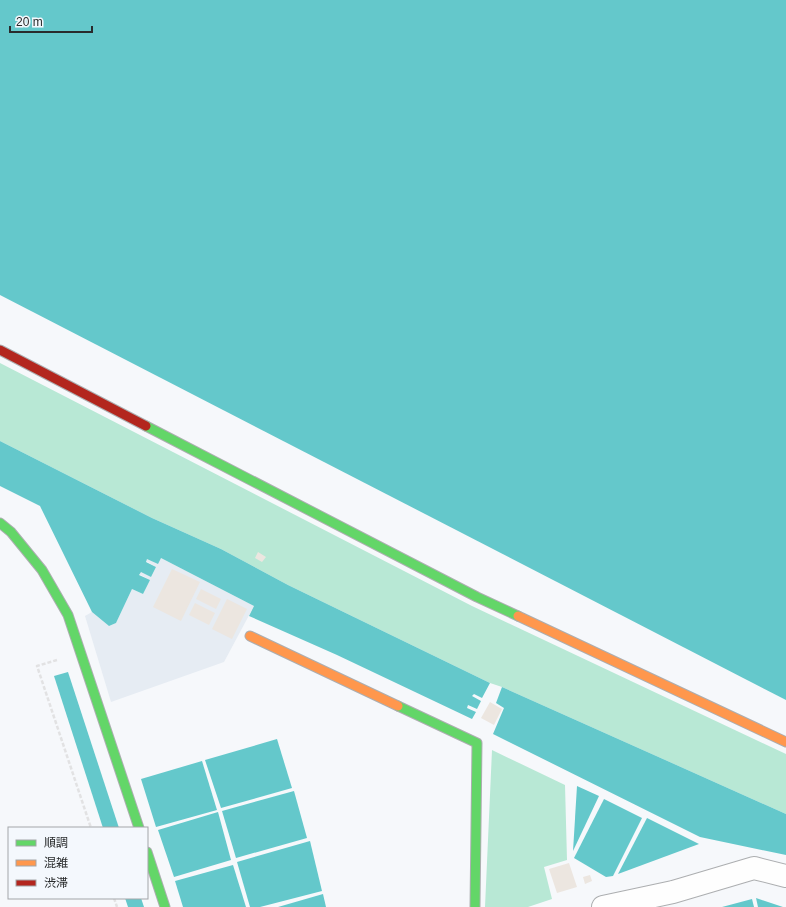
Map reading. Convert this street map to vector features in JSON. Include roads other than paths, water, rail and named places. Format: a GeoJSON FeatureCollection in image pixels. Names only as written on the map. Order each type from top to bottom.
{"type":"FeatureCollection","features":[{"type":"Feature","properties":{"kind":"street"},"geometry":{"type":"LineString","coordinates":[[0,350],[477,597],[786,742]]}},
{"type":"Feature","properties":{"kind":"street"},"geometry":{"type":"LineString","coordinates":[[0,523],[11,532],[42,570],[68,615],[139,827]]}},
{"type":"Feature","properties":{"kind":"street"},"geometry":{"type":"LineString","coordinates":[[250,636],[477,743],[475,907]]}},
{"type":"Feature","properties":{"kind":"street"},"geometry":{"type":"LineString","coordinates":[[148,855],[165,907]]}},
{"type":"Feature","properties":{"kind":"street"},"geometry":{"type":"LineString","coordinates":[[603,907],[673,892],[754,868],[786,876]]}},
{"type":"Feature","properties":{"kind":"water"},"geometry":{"type":"Polygon","coordinates":[[[0,0],[786,0],[786,700],[0,295],[0,0]]]}},
{"type":"Feature","properties":{"kind":"water"},"geometry":{"type":"Polygon","coordinates":[[[0,441],[152,518],[221,549],[288,585],[490,683],[482,698],[474,694],[472,696],[481,701],[477,709],[468,705],[467,708],[476,712],[472,719],[337,655],[249,616],[254,606],[161,558],[158,564],[147,559],[146,562],[156,567],[151,577],[141,572],[139,575],[150,580],[143,594],[132,589],[116,623],[109,626],[92,612],[40,506],[0,486],[0,441]]]}},
{"type":"Feature","properties":{"kind":"water"},"geometry":{"type":"Polygon","coordinates":[[[68,672],[119,827],[103,827],[54,676],[68,672]]]}},
{"type":"Feature","properties":{"kind":"water"},"geometry":{"type":"Polygon","coordinates":[[[502,687],[786,814],[786,855],[700,837],[493,734],[504,708],[496,703],[502,687]]]}},
{"type":"Feature","properties":{"kind":"water"},"geometry":{"type":"Polygon","coordinates":[[[277,739],[292,788],[221,808],[205,760],[277,739]]]}},
{"type":"Feature","properties":{"kind":"water"},"geometry":{"type":"Polygon","coordinates":[[[202,761],[217,810],[156,827],[141,779],[202,761]]]}},
{"type":"Feature","properties":{"kind":"water"},"geometry":{"type":"Polygon","coordinates":[[[577,786],[599,796],[573,851],[577,786]]]}},
{"type":"Feature","properties":{"kind":"water"},"geometry":{"type":"Polygon","coordinates":[[[294,791],[307,838],[236,858],[222,811],[294,791]]]}},
{"type":"Feature","properties":{"kind":"water"},"geometry":{"type":"Polygon","coordinates":[[[604,799],[642,818],[613,876],[606,877],[574,858],[604,799]]]}},
{"type":"Feature","properties":{"kind":"water"},"geometry":{"type":"Polygon","coordinates":[[[218,812],[231,860],[174,877],[158,830],[218,812]]]}},
{"type":"Feature","properties":{"kind":"water"},"geometry":{"type":"Polygon","coordinates":[[[647,818],[699,844],[618,874],[647,818]]]}},
{"type":"Feature","properties":{"kind":"water"},"geometry":{"type":"Polygon","coordinates":[[[310,841],[322,891],[260,907],[250,907],[237,862],[310,841]]]}},
{"type":"Feature","properties":{"kind":"water"},"geometry":{"type":"Polygon","coordinates":[[[233,865],[246,907],[183,907],[175,881],[233,865]]]}},
{"type":"Feature","properties":{"kind":"water"},"geometry":{"type":"Polygon","coordinates":[[[323,894],[326,907],[278,907],[323,894]]]}},
{"type":"Feature","properties":{"kind":"water"},"geometry":{"type":"Polygon","coordinates":[[[756,898],[783,907],[758,907],[756,898]]]}},
{"type":"Feature","properties":{"kind":"water"},"geometry":{"type":"Polygon","coordinates":[[[125,899],[141,899],[144,907],[128,907],[125,899]]]}},
{"type":"Feature","properties":{"kind":"water"},"geometry":{"type":"Polygon","coordinates":[[[752,899],[754,907],[722,907],[752,899]]]}}]}
